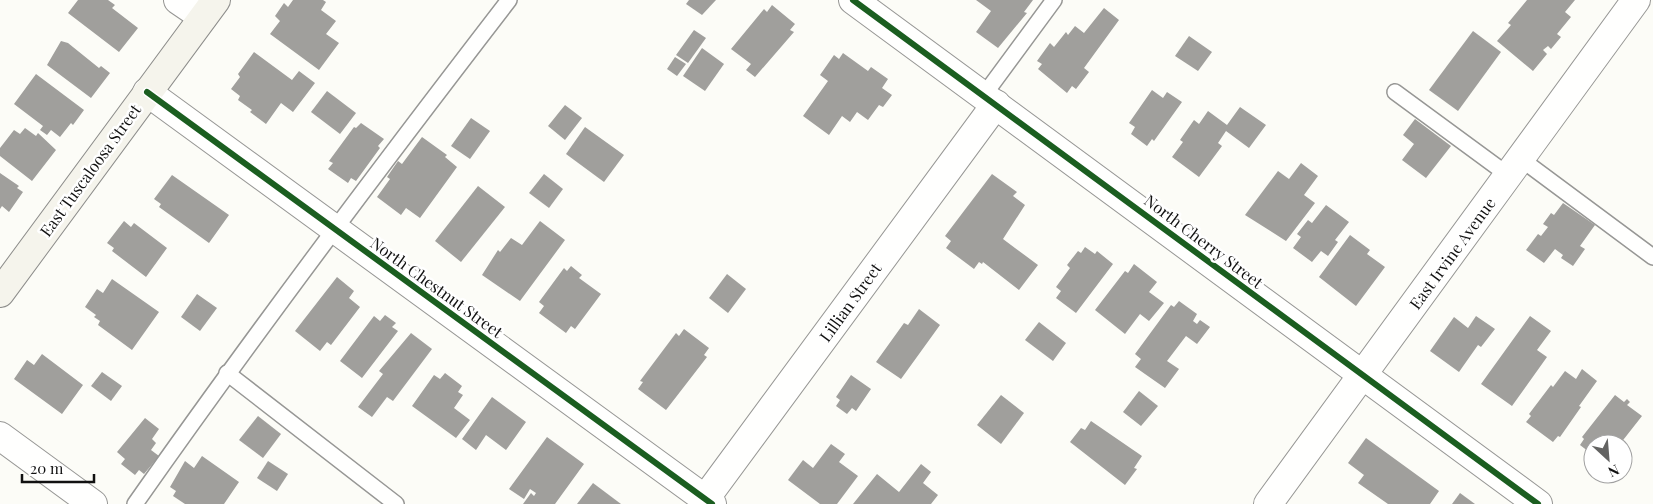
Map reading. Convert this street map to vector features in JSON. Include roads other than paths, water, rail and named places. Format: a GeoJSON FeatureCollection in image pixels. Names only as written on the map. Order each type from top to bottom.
{"type":"FeatureCollection","features":[{"type":"Feature","properties":{"kind":"street"},"geometry":{"type":"LineString","coordinates":[[178,0],[209,9]]}},
{"type":"Feature","properties":{"kind":"street","name":"North Cherry Street"},"geometry":{"type":"LineString","coordinates":[[853,0],[1538,504]]}},
{"type":"Feature","properties":{"kind":"street","name":"East Irvine Avenue"},"geometry":{"type":"LineString","coordinates":[[1268,504],[1636,0]]}},
{"type":"Feature","properties":{"kind":"street","name":"East Tuscaloosa Street"},"geometry":{"type":"LineString","coordinates":[[0,293],[209,9]]}},
{"type":"Feature","properties":{"kind":"street","name":"North Chestnut Street"},"geometry":{"type":"LineString","coordinates":[[147,92],[708,502]]}},
{"type":"Feature","properties":{"kind":"street","name":"Lillian Street"},"geometry":{"type":"LineString","coordinates":[[708,502],[990,100]]}},
{"type":"Feature","properties":{"kind":"street"},"geometry":{"type":"LineString","coordinates":[[0,436],[93,504]]}},
{"type":"Feature","properties":{"kind":"lane"},"geometry":{"type":"LineString","coordinates":[[135,504],[227,373],[334,228],[509,0]]}},
{"type":"Feature","properties":{"kind":"lane"},"geometry":{"type":"LineString","coordinates":[[990,100],[1054,0]]}},
{"type":"Feature","properties":{"kind":"lane"},"geometry":{"type":"LineString","coordinates":[[1395,92],[1653,257]]}},
{"type":"Feature","properties":{"kind":"lane"},"geometry":{"type":"LineString","coordinates":[[227,373],[396,504]]}}]}
